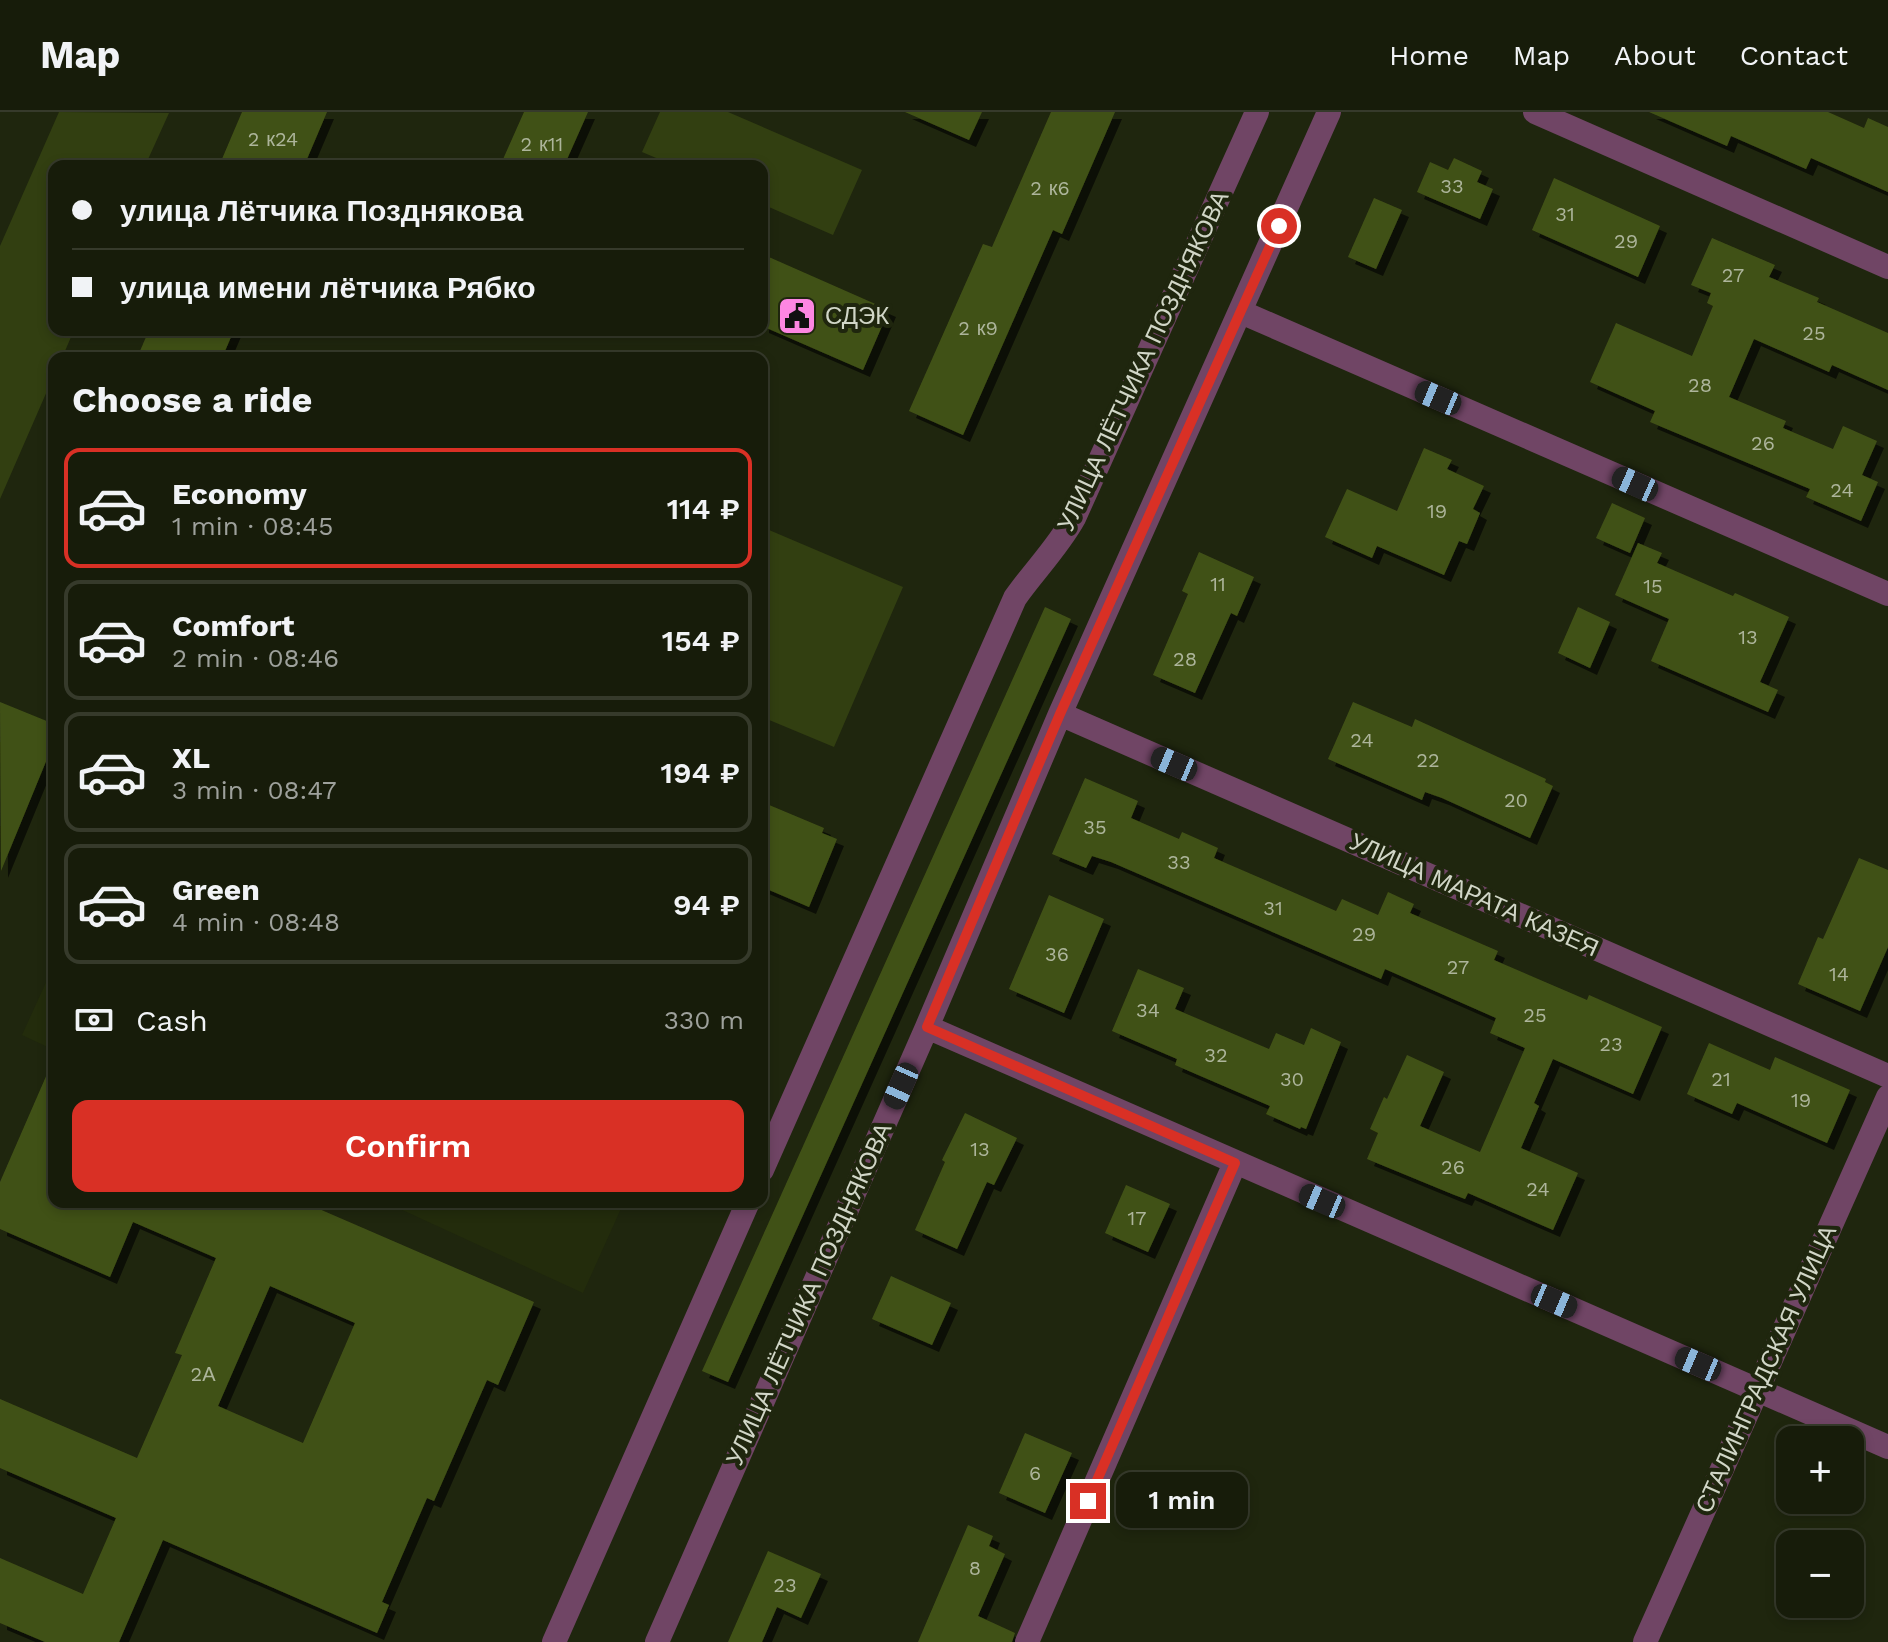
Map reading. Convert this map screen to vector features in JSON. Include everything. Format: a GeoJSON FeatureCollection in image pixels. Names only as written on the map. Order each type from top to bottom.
{"type":"FeatureCollection","features":[{"type":"Feature","properties":{"kind":"street","name":"УЛИЦА ЛЁТЧИКА ПОЗДНЯКОВА"},"geometry":{"type":"LineString","coordinates":[[768,1156],[1015,598],[1061,541],[1074,518],[1257,112]]}},
{"type":"Feature","properties":{"kind":"street","name":"УЛИЦА ЛЁТЧИКА ПОЗДНЯКОВА"},"geometry":{"type":"LineString","coordinates":[[657,1642],[927,1027],[1060,714],[1329,112]]}},
{"type":"Feature","properties":{"kind":"street"},"geometry":{"type":"LineString","coordinates":[[1535,112],[1888,267]]}},
{"type":"Feature","properties":{"kind":"street"},"geometry":{"type":"LineString","coordinates":[[1241,312],[1888,594]]}},
{"type":"Feature","properties":{"kind":"street","name":"УЛИЦА МАРАТА КАЗЕЯ"},"geometry":{"type":"LineString","coordinates":[[1060,714],[1888,1076]]}},
{"type":"Feature","properties":{"kind":"street"},"geometry":{"type":"LineString","coordinates":[[927,1027],[1888,1447]]}},
{"type":"Feature","properties":{"kind":"street","name":"СТАЛИНГРАДСКАЯ УЛИЦА"},"geometry":{"type":"LineString","coordinates":[[1645,1642],[1888,1097]]}},
{"type":"Feature","properties":{"kind":"street"},"geometry":{"type":"LineString","coordinates":[[1027,1642],[1235,1163]]}},
{"type":"Feature","properties":{"kind":"street"},"geometry":{"type":"LineString","coordinates":[[554,1642],[745,1208]]}},
{"type":"Feature","properties":{"kind":"shaded area"},"geometry":{"type":"Polygon","coordinates":[[[59,112],[169,113],[148,160],[48,160],[48,336],[71,336],[65,352],[48,352],[48,389],[0,499],[0,246],[59,112]]]}},
{"type":"Feature","properties":{"kind":"shaded area"},"geometry":{"type":"Polygon","coordinates":[[[660,112],[728,112],[862,170],[833,235],[768,207],[768,160],[661,160],[642,152],[660,112]]]}},
{"type":"Feature","properties":{"kind":"shaded area"},"geometry":{"type":"Polygon","coordinates":[[[768,530],[903,587],[834,747],[768,720],[768,530]]]}},
{"type":"Feature","properties":{"kind":"shaded area"},"geometry":{"type":"Polygon","coordinates":[[[48,978],[48,1047],[22,1035],[48,978]]]}},
{"type":"Feature","properties":{"kind":"shaded area"},"geometry":{"type":"Polygon","coordinates":[[[398,1208],[621,1208],[583,1293],[398,1208]]]}},
{"type":"Feature","properties":{"kind":"building"},"geometry":{"type":"Polygon","coordinates":[[[242,112],[327,112],[307,160],[222,160],[242,112]]]}},
{"type":"Feature","properties":{"kind":"building"},"geometry":{"type":"Polygon","coordinates":[[[524,112],[588,112],[567,160],[503,160],[524,112]]]}},
{"type":"Feature","properties":{"kind":"building"},"geometry":{"type":"Polygon","coordinates":[[[905,112],[982,112],[969,140],[905,112]]]}},
{"type":"Feature","properties":{"kind":"building"},"geometry":{"type":"Polygon","coordinates":[[[1051,112],[1115,112],[1062,234],[1053,230],[963,435],[909,411],[983,244],[992,247],[1051,112]]]}},
{"type":"Feature","properties":{"kind":"building"},"geometry":{"type":"Polygon","coordinates":[[[1649,112],[1828,112],[1864,128],[1868,118],[1888,127],[1888,192],[1811,158],[1806,169],[1731,136],[1727,146],[1649,112]]]}},
{"type":"Feature","properties":{"kind":"building"},"geometry":{"type":"Polygon","coordinates":[[[1454,158],[1482,171],[1477,182],[1493,189],[1480,219],[1417,192],[1430,162],[1448,170],[1454,158]]]}},
{"type":"Feature","properties":{"kind":"building"},"geometry":{"type":"Polygon","coordinates":[[[1554,178],[1660,226],[1638,277],[1532,230],[1554,178]]]}},
{"type":"Feature","properties":{"kind":"building"},"geometry":{"type":"Polygon","coordinates":[[[1374,198],[1402,210],[1376,269],[1348,257],[1374,198]]]}},
{"type":"Feature","properties":{"kind":"building"},"geometry":{"type":"Polygon","coordinates":[[[1712,238],[1775,265],[1769,277],[1888,333],[1888,390],[1832,365],[1829,372],[1754,339],[1729,397],[1786,421],[1783,428],[1833,449],[1843,426],[1877,441],[1862,475],[1878,482],[1861,521],[1806,497],[1810,489],[1650,422],[1655,411],[1590,382],[1616,323],[1692,356],[1713,306],[1707,303],[1711,293],[1691,285],[1712,238]]]}},
{"type":"Feature","properties":{"kind":"building"},"geometry":{"type":"Polygon","coordinates":[[[768,257],[889,310],[863,370],[768,329],[768,257]]]}},
{"type":"Feature","properties":{"kind":"building"},"geometry":{"type":"Polygon","coordinates":[[[146,336],[231,336],[225,352],[140,352],[146,336]]]}},
{"type":"Feature","properties":{"kind":"building"},"geometry":{"type":"Polygon","coordinates":[[[1424,448],[1452,460],[1447,469],[1484,486],[1473,509],[1480,513],[1467,544],[1459,541],[1444,575],[1377,546],[1372,558],[1325,537],[1347,489],[1397,511],[1424,448]]]}},
{"type":"Feature","properties":{"kind":"building"},"geometry":{"type":"Polygon","coordinates":[[[1612,503],[1645,518],[1630,553],[1596,538],[1612,503]]]}},
{"type":"Feature","properties":{"kind":"building"},"geometry":{"type":"Polygon","coordinates":[[[1638,543],[1662,553],[1657,563],[1789,617],[1760,682],[1778,690],[1768,712],[1651,661],[1669,619],[1615,595],[1638,543]]]}},
{"type":"Feature","properties":{"kind":"building"},"geometry":{"type":"Polygon","coordinates":[[[1199,552],[1254,577],[1237,616],[1231,613],[1195,693],[1153,675],[1188,594],[1182,591],[1199,552]]]}},
{"type":"Feature","properties":{"kind":"building"},"geometry":{"type":"Polygon","coordinates":[[[1045,607],[1071,619],[728,1382],[702,1371],[1045,607]]]}},
{"type":"Feature","properties":{"kind":"building"},"geometry":{"type":"Polygon","coordinates":[[[1578,607],[1610,622],[1590,668],[1558,653],[1578,607]]]}},
{"type":"Feature","properties":{"kind":"building"},"geometry":{"type":"Polygon","coordinates":[[[0,702],[48,722],[48,757],[1,871],[0,702]]]}},
{"type":"Feature","properties":{"kind":"building"},"geometry":{"type":"Polygon","coordinates":[[[1353,702],[1412,727],[1415,719],[1546,779],[1545,782],[1553,786],[1530,838],[1442,798],[1425,792],[1422,800],[1328,759],[1353,702]]]}},
{"type":"Feature","properties":{"kind":"building"},"geometry":{"type":"Polygon","coordinates":[[[1085,778],[1138,801],[1131,818],[1179,839],[1182,832],[1218,848],[1214,858],[1336,911],[1342,899],[1378,915],[1388,892],[1414,904],[1410,913],[1498,951],[1494,960],[1587,1000],[1589,995],[1662,1027],[1633,1094],[1553,1059],[1534,1103],[1539,1106],[1521,1148],[1578,1173],[1553,1230],[1468,1193],[1465,1199],[1367,1159],[1378,1133],[1370,1129],[1407,1055],[1444,1072],[1420,1126],[1480,1152],[1525,1048],[1490,1033],[1496,1018],[1385,969],[1381,979],[1111,862],[1092,856],[1086,868],[1052,854],[1085,778]]]}},
{"type":"Feature","properties":{"kind":"building"},"geometry":{"type":"Polygon","coordinates":[[[768,805],[824,828],[822,833],[837,839],[809,907],[768,890],[768,805]]]}},
{"type":"Feature","properties":{"kind":"building"},"geometry":{"type":"Polygon","coordinates":[[[1859,858],[1888,870],[1888,947],[1860,1011],[1798,984],[1818,937],[1823,939],[1859,858]]]}},
{"type":"Feature","properties":{"kind":"building"},"geometry":{"type":"Polygon","coordinates":[[[1049,895],[1104,919],[1064,1013],[1009,989],[1049,895]]]}},
{"type":"Feature","properties":{"kind":"building"},"geometry":{"type":"Polygon","coordinates":[[[1138,969],[1184,988],[1175,1009],[1269,1049],[1276,1033],[1304,1045],[1311,1028],[1341,1042],[1306,1129],[1266,1114],[1270,1106],[1175,1065],[1177,1059],[1112,1031],[1138,969]]]}},
{"type":"Feature","properties":{"kind":"building"},"geometry":{"type":"Polygon","coordinates":[[[1709,1043],[1770,1070],[1775,1057],[1850,1090],[1827,1143],[1737,1103],[1732,1114],[1687,1094],[1709,1043]]]}},
{"type":"Feature","properties":{"kind":"building"},"geometry":{"type":"Polygon","coordinates":[[[48,1072],[48,1208],[317,1208],[534,1302],[498,1385],[487,1380],[434,1501],[427,1498],[382,1602],[389,1605],[377,1633],[163,1540],[119,1642],[45,1642],[0,1623],[0,1558],[83,1594],[116,1518],[0,1468],[0,1399],[137,1458],[182,1355],[175,1353],[216,1258],[133,1222],[110,1277],[0,1229],[0,1182],[48,1072]],[[270,1286],[218,1406],[303,1443],[355,1323],[270,1286]]]}},
{"type":"Feature","properties":{"kind":"building"},"geometry":{"type":"Polygon","coordinates":[[[965,1113],[1017,1138],[994,1185],[987,1182],[957,1249],[915,1230],[945,1162],[942,1160],[965,1113]]]}},
{"type":"Feature","properties":{"kind":"building"},"geometry":{"type":"Polygon","coordinates":[[[1126,1185],[1170,1204],[1148,1252],[1105,1233],[1126,1185]]]}},
{"type":"Feature","properties":{"kind":"building"},"geometry":{"type":"Polygon","coordinates":[[[891,1276],[951,1303],[932,1345],[872,1319],[891,1276]]]}},
{"type":"Feature","properties":{"kind":"building"},"geometry":{"type":"Polygon","coordinates":[[[1025,1433],[1072,1453],[1045,1513],[999,1493],[1025,1433]]]}},
{"type":"Feature","properties":{"kind":"building"},"geometry":{"type":"Polygon","coordinates":[[[968,1525],[993,1536],[989,1546],[1005,1554],[978,1616],[1015,1633],[1012,1642],[918,1642],[968,1525]]]}},
{"type":"Feature","properties":{"kind":"building"},"geometry":{"type":"Polygon","coordinates":[[[768,1551],[821,1574],[801,1618],[777,1607],[762,1642],[728,1642],[768,1551]]]}},
{"type":"Feature","properties":{"kind":"place","name":"СДЭК"},"geometry":{"type":"Point","coordinates":[797,316]}},
{"type":"Feature","properties":{"kind":"route"},"geometry":{"type":"LineString","coordinates":[[1088,1501],[1235,1163],[927,1027],[1060,714],[1279,226]]}}]}
